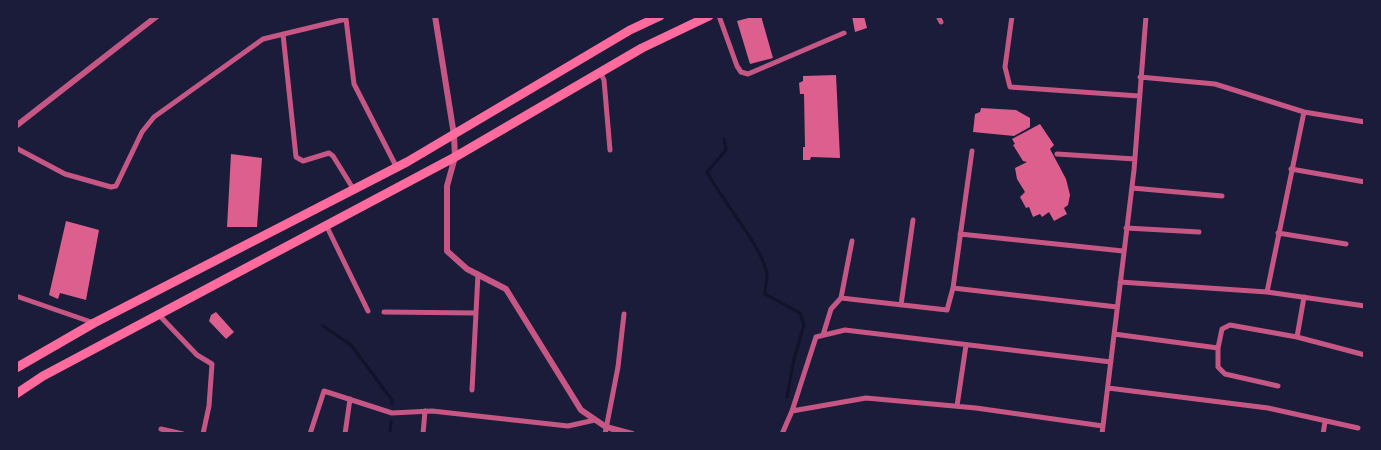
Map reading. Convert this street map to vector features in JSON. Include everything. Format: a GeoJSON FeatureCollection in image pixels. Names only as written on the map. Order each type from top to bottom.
{"type":"FeatureCollection","features":[{"type":"Feature","properties":{"kind":"highway"},"geometry":{"type":"LineString","coordinates":[[16,368],[94,323],[397,168],[630,30],[660,16]]}},
{"type":"Feature","properties":{"kind":"highway"},"geometry":{"type":"LineString","coordinates":[[16,394],[43,376],[327,227],[455,157],[600,71],[709,16]]}},
{"type":"Feature","properties":{"kind":"street"},"geometry":{"type":"LineString","coordinates":[[435,16],[454,135],[455,157],[447,186],[447,251],[467,269],[506,289],[581,410],[595,420],[605,431],[632,434]]}},
{"type":"Feature","properties":{"kind":"street"},"geometry":{"type":"LineString","coordinates":[[720,16],[737,66],[741,72],[748,74],[844,33]]}},
{"type":"Feature","properties":{"kind":"street"},"geometry":{"type":"LineString","coordinates":[[938,16],[941,22]]}},
{"type":"Feature","properties":{"kind":"street"},"geometry":{"type":"LineString","coordinates":[[1012,16],[1005,66],[1010,87],[1139,96]]}},
{"type":"Feature","properties":{"kind":"street"},"geometry":{"type":"LineString","coordinates":[[1102,434],[1132,188],[1146,16]]}},
{"type":"Feature","properties":{"kind":"street"},"geometry":{"type":"LineString","coordinates":[[16,126],[154,17]]}},
{"type":"Feature","properties":{"kind":"street"},"geometry":{"type":"LineString","coordinates":[[16,148],[65,174],[111,187],[116,186],[142,132],[154,117],[263,39],[346,19],[354,84],[397,168]]}},
{"type":"Feature","properties":{"kind":"street"},"geometry":{"type":"LineString","coordinates":[[282,34],[296,157],[303,162],[329,153],[354,191]]}},
{"type":"Feature","properties":{"kind":"street"},"geometry":{"type":"LineString","coordinates":[[600,71],[604,80],[610,150]]}},
{"type":"Feature","properties":{"kind":"street"},"geometry":{"type":"LineString","coordinates":[[1140,77],[1215,84],[1304,112],[1365,122]]}},
{"type":"Feature","properties":{"kind":"street"},"geometry":{"type":"LineString","coordinates":[[1267,292],[1304,112]]}},
{"type":"Feature","properties":{"kind":"street"},"geometry":{"type":"LineString","coordinates":[[841,298],[947,310],[953,288],[972,151]]}},
{"type":"Feature","properties":{"kind":"street"},"geometry":{"type":"LineString","coordinates":[[1058,154],[1135,159]]}},
{"type":"Feature","properties":{"kind":"street"},"geometry":{"type":"LineString","coordinates":[[1292,169],[1365,182]]}},
{"type":"Feature","properties":{"kind":"street"},"geometry":{"type":"LineString","coordinates":[[1132,188],[1222,196]]}},
{"type":"Feature","properties":{"kind":"street"},"geometry":{"type":"LineString","coordinates":[[901,305],[913,220]]}},
{"type":"Feature","properties":{"kind":"street"},"geometry":{"type":"LineString","coordinates":[[327,227],[368,311]]}},
{"type":"Feature","properties":{"kind":"street"},"geometry":{"type":"LineString","coordinates":[[1126,228],[1199,232]]}},
{"type":"Feature","properties":{"kind":"street"},"geometry":{"type":"LineString","coordinates":[[1278,233],[1346,244]]}},
{"type":"Feature","properties":{"kind":"street"},"geometry":{"type":"LineString","coordinates":[[960,234],[1123,252]]}},
{"type":"Feature","properties":{"kind":"street"},"geometry":{"type":"LineString","coordinates":[[823,335],[831,309],[841,298],[852,241]]}},
{"type":"Feature","properties":{"kind":"street"},"geometry":{"type":"LineString","coordinates":[[472,390],[478,274]]}},
{"type":"Feature","properties":{"kind":"street"},"geometry":{"type":"LineString","coordinates":[[1120,282],[1267,292],[1365,306]]}},
{"type":"Feature","properties":{"kind":"street"},"geometry":{"type":"LineString","coordinates":[[953,288],[1117,307]]}},
{"type":"Feature","properties":{"kind":"street"},"geometry":{"type":"LineString","coordinates":[[16,296],[94,323]]}},
{"type":"Feature","properties":{"kind":"street"},"geometry":{"type":"LineString","coordinates":[[1297,337],[1304,297]]}},
{"type":"Feature","properties":{"kind":"street"},"geometry":{"type":"LineString","coordinates":[[384,312],[476,313]]}},
{"type":"Feature","properties":{"kind":"street"},"geometry":{"type":"LineString","coordinates":[[158,314],[196,355],[212,364],[209,406],[203,434]]}},
{"type":"Feature","properties":{"kind":"street"},"geometry":{"type":"LineString","coordinates":[[605,431],[618,367],[624,314]]}},
{"type":"Feature","properties":{"kind":"street"},"geometry":{"type":"LineString","coordinates":[[1278,386],[1225,374],[1218,368],[1218,348],[1222,329],[1230,325],[1297,337],[1365,355]]}},
{"type":"Feature","properties":{"kind":"street"},"geometry":{"type":"LineString","coordinates":[[782,434],[792,411],[816,337],[823,335],[846,330],[1111,362]]}},
{"type":"Feature","properties":{"kind":"street"},"geometry":{"type":"LineString","coordinates":[[1114,334],[1218,348]]}},
{"type":"Feature","properties":{"kind":"street"},"geometry":{"type":"LineString","coordinates":[[957,406],[966,345]]}},
{"type":"Feature","properties":{"kind":"street"},"geometry":{"type":"LineString","coordinates":[[1108,388],[1268,408],[1358,428]]}},
{"type":"Feature","properties":{"kind":"street"},"geometry":{"type":"LineString","coordinates":[[310,434],[324,391],[392,413],[425,411],[568,426],[595,420]]}},
{"type":"Feature","properties":{"kind":"street"},"geometry":{"type":"LineString","coordinates":[[792,411],[866,398],[957,406],[1103,426]]}},
{"type":"Feature","properties":{"kind":"street"},"geometry":{"type":"LineString","coordinates":[[345,434],[350,399]]}},
{"type":"Feature","properties":{"kind":"street"},"geometry":{"type":"LineString","coordinates":[[423,434],[425,411]]}},
{"type":"Feature","properties":{"kind":"street"},"geometry":{"type":"LineString","coordinates":[[1323,434],[1325,422]]}},
{"type":"Feature","properties":{"kind":"street"},"geometry":{"type":"LineString","coordinates":[[161,429],[183,434]]}},
{"type":"Feature","properties":{"kind":"building"},"geometry":{"type":"Polygon","coordinates":[[[761,16],[773,58],[750,64],[737,21],[761,16]]]}},
{"type":"Feature","properties":{"kind":"building"},"geometry":{"type":"Polygon","coordinates":[[[852,16],[864,16],[867,28],[855,32],[852,16]]]}},
{"type":"Feature","properties":{"kind":"building"},"geometry":{"type":"Polygon","coordinates":[[[836,75],[840,158],[811,157],[810,160],[803,160],[803,147],[805,147],[804,94],[800,94],[799,83],[803,81],[803,76],[836,75]]]}},
{"type":"Feature","properties":{"kind":"building"},"geometry":{"type":"Polygon","coordinates":[[[981,108],[1016,110],[1030,118],[1030,127],[1014,136],[973,132],[975,114],[980,112],[981,108]]]}},
{"type":"Feature","properties":{"kind":"building"},"geometry":{"type":"Polygon","coordinates":[[[1040,124],[1054,145],[1050,149],[1066,179],[1070,195],[1068,205],[1064,208],[1067,214],[1054,221],[1049,212],[1042,217],[1040,214],[1033,217],[1029,207],[1026,208],[1020,197],[1025,192],[1017,179],[1015,168],[1027,162],[1023,161],[1013,145],[1015,144],[1012,139],[1040,124]]]}},
{"type":"Feature","properties":{"kind":"building"},"geometry":{"type":"Polygon","coordinates":[[[231,154],[262,158],[257,227],[227,227],[231,154]]]}},
{"type":"Feature","properties":{"kind":"building"},"geometry":{"type":"Polygon","coordinates":[[[66,221],[99,230],[86,300],[60,293],[58,299],[49,295],[66,221]]]}},
{"type":"Feature","properties":{"kind":"building"},"geometry":{"type":"Polygon","coordinates":[[[216,312],[234,332],[226,339],[209,321],[211,315],[216,312]]]}},
{"type":"Feature","properties":{"kind":"waterway"},"geometry":{"type":"LineString","coordinates":[[724,139],[726,150],[707,172],[759,252],[767,275],[765,294],[800,313],[804,325],[794,359],[787,397]]}},
{"type":"Feature","properties":{"kind":"waterway"},"geometry":{"type":"LineString","coordinates":[[323,326],[351,345],[392,400],[392,404]]}},
{"type":"Feature","properties":{"kind":"waterway"},"geometry":{"type":"LineString","coordinates":[[390,434],[391,421]]}}]}
